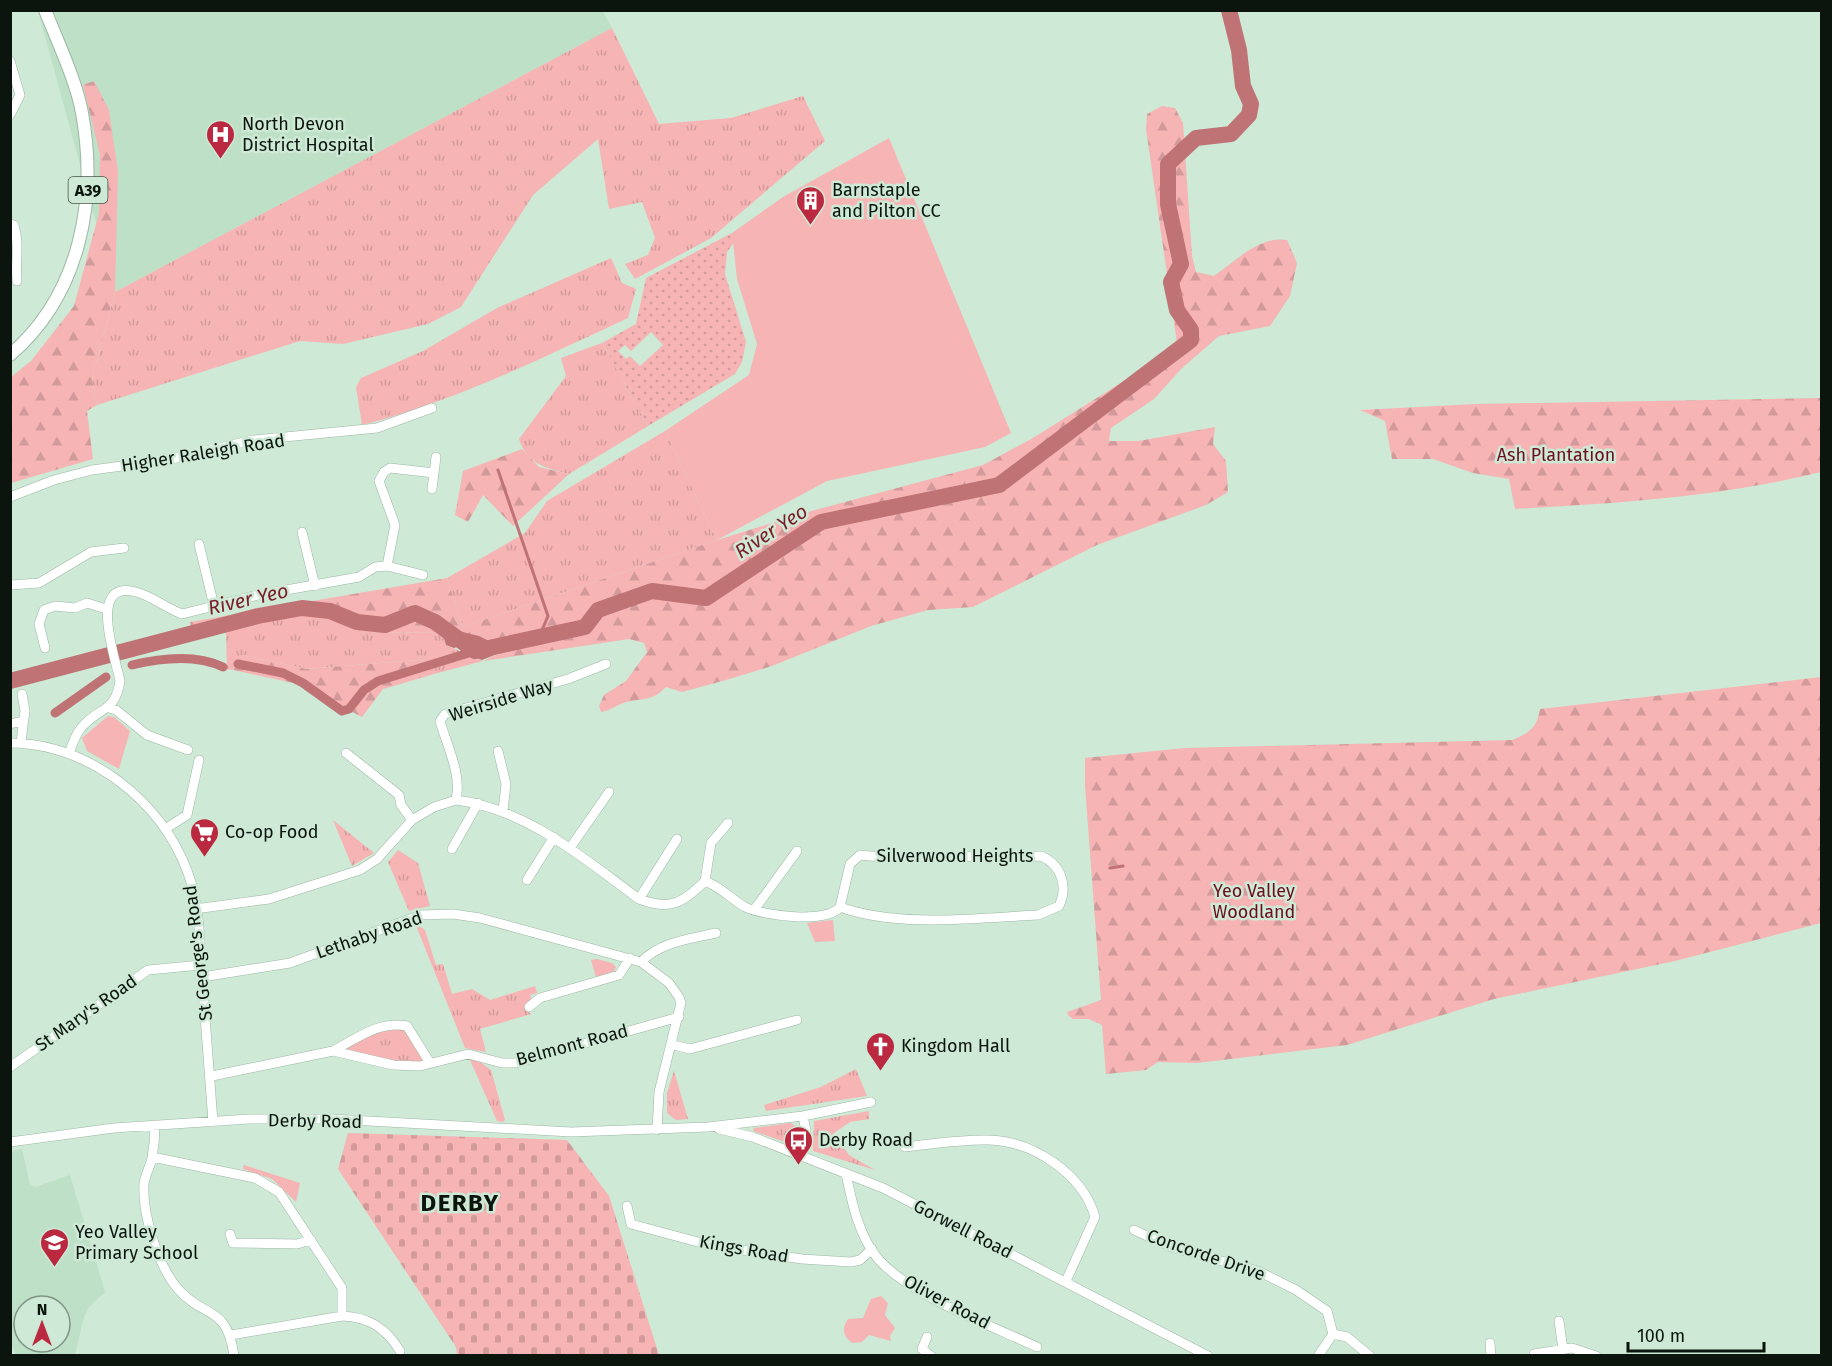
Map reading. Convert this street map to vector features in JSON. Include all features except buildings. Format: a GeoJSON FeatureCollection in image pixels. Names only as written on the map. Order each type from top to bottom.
{"type":"FeatureCollection","features":[{"type":"Feature","properties":{"kind":"main road","name":"A39"},"geometry":{"type":"LineString","coordinates":[[10,355],[22,345],[56,302],[77,250],[85,219],[89,182],[82,112],[45,10]]}},
{"type":"Feature","properties":{"kind":"street"},"geometry":{"type":"LineString","coordinates":[[10,61],[20,95],[10,115]]}},
{"type":"Feature","properties":{"kind":"street"},"geometry":{"type":"LineString","coordinates":[[10,224],[14,225],[18,241],[15,263],[17,281]]}},
{"type":"Feature","properties":{"kind":"street","name":"Higher Raleigh Road"},"geometry":{"type":"LineString","coordinates":[[10,497],[54,480],[92,470],[167,460],[253,440],[377,428],[432,408]]}},
{"type":"Feature","properties":{"kind":"street"},"geometry":{"type":"LineString","coordinates":[[432,489],[436,457]]}},
{"type":"Feature","properties":{"kind":"street"},"geometry":{"type":"LineString","coordinates":[[387,566],[395,525],[379,481],[384,472],[390,468],[434,473]]}},
{"type":"Feature","properties":{"kind":"street"},"geometry":{"type":"LineString","coordinates":[[302,532],[311,549],[315,586]]}},
{"type":"Feature","properties":{"kind":"street"},"geometry":{"type":"LineString","coordinates":[[199,544],[207,558],[214,606]]}},
{"type":"Feature","properties":{"kind":"street"},"geometry":{"type":"LineString","coordinates":[[10,585],[39,583],[91,552],[124,548]]}},
{"type":"Feature","properties":{"kind":"street"},"geometry":{"type":"LineString","coordinates":[[69,754],[81,728],[92,717],[109,708],[120,681],[106,625],[106,609],[111,599],[118,593],[132,591],[144,594],[170,610],[182,614],[263,594],[359,577],[375,567],[387,566],[423,575]]}},
{"type":"Feature","properties":{"kind":"street"},"geometry":{"type":"LineString","coordinates":[[45,648],[39,624],[44,610],[55,606],[75,608],[87,603],[106,609]]}},
{"type":"Feature","properties":{"kind":"street","name":"Weirside Way"},"geometry":{"type":"LineString","coordinates":[[456,800],[458,792],[454,766],[440,721],[445,714],[568,679],[606,664]]}},
{"type":"Feature","properties":{"kind":"street"},"geometry":{"type":"LineString","coordinates":[[21,743],[25,711],[22,694]]}},
{"type":"Feature","properties":{"kind":"street"},"geometry":{"type":"LineString","coordinates":[[109,708],[116,710],[147,735],[188,750]]}},
{"type":"Feature","properties":{"kind":"street"},"geometry":{"type":"LineString","coordinates":[[10,724],[18,722],[22,725]]}},
{"type":"Feature","properties":{"kind":"street","name":"St George's Road"},"geometry":{"type":"LineString","coordinates":[[10,743],[21,743],[69,754],[114,777],[148,807],[165,829],[188,874],[195,909],[212,1076],[213,1122]]}},
{"type":"Feature","properties":{"kind":"street"},"geometry":{"type":"LineString","coordinates":[[498,751],[506,784],[503,811]]}},
{"type":"Feature","properties":{"kind":"street"},"geometry":{"type":"LineString","coordinates":[[346,753],[399,795],[401,805],[412,820]]}},
{"type":"Feature","properties":{"kind":"street"},"geometry":{"type":"LineString","coordinates":[[165,829],[187,815],[199,760]]}},
{"type":"Feature","properties":{"kind":"street"},"geometry":{"type":"LineString","coordinates":[[570,848],[609,792]]}},
{"type":"Feature","properties":{"kind":"street"},"geometry":{"type":"LineString","coordinates":[[195,909],[270,899],[360,870],[377,859],[412,820],[434,807],[456,800],[478,803],[503,811],[554,837],[639,899],[654,904],[674,904],[688,898],[705,881],[711,843],[728,823]]}},
{"type":"Feature","properties":{"kind":"street"},"geometry":{"type":"LineString","coordinates":[[452,849],[478,803]]}},
{"type":"Feature","properties":{"kind":"street"},"geometry":{"type":"LineString","coordinates":[[527,880],[554,837]]}},
{"type":"Feature","properties":{"kind":"street"},"geometry":{"type":"LineString","coordinates":[[639,899],[676,839]]}},
{"type":"Feature","properties":{"kind":"street"},"geometry":{"type":"LineString","coordinates":[[754,910],[797,851]]}},
{"type":"Feature","properties":{"kind":"street","name":"Silverwood Heights"},"geometry":{"type":"LineString","coordinates":[[860,855],[880,857],[1041,856],[1053,865],[1063,884],[1064,895],[1059,906],[1038,915],[888,918],[858,914],[840,907],[850,864],[860,855]]}},
{"type":"Feature","properties":{"kind":"street"},"geometry":{"type":"LineString","coordinates":[[705,881],[717,885],[754,910],[821,917],[831,915],[840,907]]}},
{"type":"Feature","properties":{"kind":"street","name":"Lethaby Road"},"geometry":{"type":"LineString","coordinates":[[202,977],[290,963],[421,915],[434,914],[480,918],[640,962],[658,973],[676,992],[681,1003],[679,1017]]}},
{"type":"Feature","properties":{"kind":"street"},"geometry":{"type":"LineString","coordinates":[[640,962],[651,951],[661,946],[716,933]]}},
{"type":"Feature","properties":{"kind":"street"},"geometry":{"type":"LineString","coordinates":[[529,1007],[540,998],[619,975],[630,958]]}},
{"type":"Feature","properties":{"kind":"street","name":"St Mary's Road"},"geometry":{"type":"LineString","coordinates":[[10,1067],[148,970],[201,965]]}},
{"type":"Feature","properties":{"kind":"street"},"geometry":{"type":"LineString","coordinates":[[657,1130],[659,1092],[679,1017]]}},
{"type":"Feature","properties":{"kind":"street","name":"Belmont Road"},"geometry":{"type":"LineString","coordinates":[[333,1052],[393,1065],[420,1066],[468,1054],[501,1063],[515,1063],[679,1017]]}},
{"type":"Feature","properties":{"kind":"street"},"geometry":{"type":"LineString","coordinates":[[673,1045],[690,1049],[797,1020]]}},
{"type":"Feature","properties":{"kind":"street","name":"Belmont Road"},"geometry":{"type":"LineString","coordinates":[[212,1076],[333,1052],[375,1029],[393,1023],[406,1026],[430,1063]]}},
{"type":"Feature","properties":{"kind":"street","name":"Derby Road"},"geometry":{"type":"LineString","coordinates":[[10,1142],[155,1125],[322,1119],[500,1130],[708,1128],[803,1116],[871,1102]]}},
{"type":"Feature","properties":{"kind":"street"},"geometry":{"type":"LineString","coordinates":[[799,1155],[806,1131],[803,1116]]}},
{"type":"Feature","properties":{"kind":"street"},"geometry":{"type":"LineString","coordinates":[[155,1125],[152,1157],[145,1181],[148,1223],[166,1274],[186,1297],[219,1317],[231,1335],[234,1356]]}},
{"type":"Feature","properties":{"kind":"street","name":"Gorwell Road"},"geometry":{"type":"LineString","coordinates":[[708,1128],[741,1134],[883,1188],[1208,1356]]}},
{"type":"Feature","properties":{"kind":"street"},"geometry":{"type":"LineString","coordinates":[[905,1147],[988,1140],[1005,1142],[1038,1155],[1068,1174],[1086,1194],[1095,1217],[1066,1281]]}},
{"type":"Feature","properties":{"kind":"street"},"geometry":{"type":"LineString","coordinates":[[152,1157],[241,1174],[266,1182],[286,1199],[342,1288],[342,1316]]}},
{"type":"Feature","properties":{"kind":"street","name":"Oliver Road"},"geometry":{"type":"LineString","coordinates":[[846,1174],[854,1208],[872,1249],[895,1274],[928,1295],[1037,1347]]}},
{"type":"Feature","properties":{"kind":"street","name":"Kings Road"},"geometry":{"type":"LineString","coordinates":[[627,1206],[631,1224],[709,1245],[760,1254],[841,1262],[860,1260],[872,1249]]}},
{"type":"Feature","properties":{"kind":"street","name":"Concorde Drive"},"geometry":{"type":"LineString","coordinates":[[1134,1230],[1171,1247],[1258,1271],[1296,1290],[1327,1311],[1333,1334]]}},
{"type":"Feature","properties":{"kind":"street"},"geometry":{"type":"LineString","coordinates":[[230,1234],[232,1243],[297,1244],[311,1240]]}},
{"type":"Feature","properties":{"kind":"street"},"geometry":{"type":"LineString","coordinates":[[231,1335],[342,1316],[357,1317],[379,1325],[400,1351]]}},
{"type":"Feature","properties":{"kind":"street"},"geometry":{"type":"LineString","coordinates":[[1559,1321],[1563,1350]]}},
{"type":"Feature","properties":{"kind":"street"},"geometry":{"type":"LineString","coordinates":[[1318,1356],[1333,1334],[1347,1337],[1370,1356]]}},
{"type":"Feature","properties":{"kind":"street"},"geometry":{"type":"LineString","coordinates":[[927,1337],[922,1349],[931,1356]]}},
{"type":"Feature","properties":{"kind":"street"},"geometry":{"type":"LineString","coordinates":[[1490,1342],[1491,1356]]}},
{"type":"Feature","properties":{"kind":"street"},"geometry":{"type":"LineString","coordinates":[[1534,1354],[1581,1349],[1596,1356]]}},
{"type":"Feature","properties":{"kind":"shaded area","name":"North Devon District Hospital"},"geometry":{"type":"Polygon","coordinates":[[[602,10],[612,28],[115,292],[38,11],[602,10]]]}},
{"type":"Feature","properties":{"kind":"shaded area"},"geometry":{"type":"Polygon","coordinates":[[[450,629],[479,636],[507,650],[482,660],[466,654],[462,645],[454,648],[446,645],[442,632],[450,629]]]}},
{"type":"Feature","properties":{"kind":"shaded area","name":"Yeo Valley Primary School"},"geometry":{"type":"Polygon","coordinates":[[[22,1149],[30,1184],[35,1187],[70,1175],[105,1292],[89,1307],[84,1317],[75,1355],[16,1354],[72,1354],[72,1294],[12,1294],[12,1346],[11,1152],[22,1149]]]}},
{"type":"Feature","properties":{"kind":"green space"},"geometry":{"type":"Polygon","coordinates":[[[612,28],[659,124],[731,118],[803,96],[825,141],[711,238],[635,279],[625,264],[648,255],[655,238],[642,202],[609,209],[598,139],[533,195],[461,307],[428,324],[343,344],[300,341],[97,405],[92,379],[115,292],[612,28]]]}},
{"type":"Feature","properties":{"kind":"green space"},"geometry":{"type":"Polygon","coordinates":[[[94,81],[109,110],[118,172],[115,292],[92,379],[97,405],[87,411],[93,459],[11,483],[11,377],[31,361],[74,306],[99,213],[100,155],[83,85],[94,81]]]}},
{"type":"Feature","properties":{"kind":"green space"},"geometry":{"type":"Polygon","coordinates":[[[1162,106],[1175,108],[1183,123],[1192,256],[1196,272],[1214,276],[1248,251],[1277,240],[1287,240],[1297,263],[1290,296],[1270,326],[1219,336],[1182,368],[1154,399],[1111,428],[1109,441],[1139,441],[1215,427],[1213,444],[1226,461],[1228,492],[1206,505],[1097,545],[973,607],[928,610],[871,626],[772,666],[682,692],[666,687],[651,698],[623,703],[601,712],[599,706],[604,695],[626,681],[647,652],[644,643],[629,639],[483,661],[506,650],[450,629],[442,632],[376,633],[308,612],[193,636],[190,622],[447,578],[463,627],[717,540],[804,513],[983,465],[1033,438],[1143,369],[1177,343],[1146,129],[1147,114],[1162,106]]]}},
{"type":"Feature","properties":{"kind":"green space"},"geometry":{"type":"Polygon","coordinates":[[[889,138],[1011,433],[985,447],[827,481],[717,540],[665,431],[749,375],[757,344],[737,279],[732,233],[783,197],[889,138]]]}},
{"type":"Feature","properties":{"kind":"green space"},"geometry":{"type":"Polygon","coordinates":[[[732,233],[735,241],[727,252],[725,274],[746,342],[742,362],[735,374],[648,426],[602,343],[636,324],[646,278],[732,233]],[[651,332],[631,351],[625,345],[618,351],[626,359],[630,356],[640,366],[663,345],[651,332]]]}},
{"type":"Feature","properties":{"kind":"green space"},"geometry":{"type":"Polygon","coordinates":[[[611,258],[622,283],[636,289],[628,318],[464,391],[431,404],[362,425],[356,387],[361,378],[423,351],[497,308],[611,258]]]}},
{"type":"Feature","properties":{"kind":"green space"},"geometry":{"type":"Polygon","coordinates":[[[602,343],[648,426],[569,474],[538,464],[527,454],[519,439],[566,376],[561,358],[602,343]]]}},
{"type":"Feature","properties":{"kind":"green space","name":"Ash Plantation"},"geometry":{"type":"Polygon","coordinates":[[[1821,398],[1821,472],[1783,481],[1669,498],[1515,509],[1509,479],[1473,473],[1433,459],[1392,459],[1385,421],[1360,410],[1475,404],[1821,398]]]}},
{"type":"Feature","properties":{"kind":"green space"},"geometry":{"type":"Polygon","coordinates":[[[665,431],[717,540],[463,627],[447,578],[525,533],[547,501],[665,431]]]}},
{"type":"Feature","properties":{"kind":"green space"},"geometry":{"type":"Polygon","coordinates":[[[522,449],[539,467],[569,474],[513,526],[483,495],[468,522],[455,515],[463,471],[522,449]]]}},
{"type":"Feature","properties":{"kind":"green space"},"geometry":{"type":"Polygon","coordinates":[[[306,612],[376,633],[442,632],[446,645],[483,661],[434,674],[428,659],[307,669],[242,655],[233,670],[227,669],[226,630],[306,612]]]}},
{"type":"Feature","properties":{"kind":"green space"},"geometry":{"type":"Polygon","coordinates":[[[242,655],[307,669],[429,659],[434,674],[383,689],[362,717],[298,684],[233,670],[242,655]]]}},
{"type":"Feature","properties":{"kind":"green space","name":"Yeo Valley Woodland"},"geometry":{"type":"Polygon","coordinates":[[[1821,677],[1821,923],[1675,961],[1494,999],[1347,1045],[1197,1063],[1158,1062],[1146,1070],[1106,1074],[1102,1025],[1089,1019],[1073,1019],[1068,1015],[1067,1012],[1101,1000],[1085,786],[1085,758],[1185,748],[1512,740],[1531,729],[1537,721],[1540,709],[1821,677]]]}},
{"type":"Feature","properties":{"kind":"green space"},"geometry":{"type":"Polygon","coordinates":[[[108,716],[114,717],[130,731],[119,769],[87,751],[82,738],[108,716]]]}},
{"type":"Feature","properties":{"kind":"green space"},"geometry":{"type":"Polygon","coordinates":[[[333,820],[374,853],[352,866],[333,820]]]}},
{"type":"Feature","properties":{"kind":"green space"},"geometry":{"type":"Polygon","coordinates":[[[398,850],[418,863],[430,906],[409,911],[388,862],[398,850]]]}},
{"type":"Feature","properties":{"kind":"green space"},"geometry":{"type":"Polygon","coordinates":[[[833,920],[835,941],[815,942],[807,923],[833,920]]]}},
{"type":"Feature","properties":{"kind":"green space"},"geometry":{"type":"Polygon","coordinates":[[[415,923],[425,930],[436,965],[443,964],[452,994],[472,989],[490,1000],[535,986],[537,993],[530,995],[531,999],[524,1007],[531,1014],[480,1029],[486,1052],[465,1048],[415,923]]]}},
{"type":"Feature","properties":{"kind":"green space"},"geometry":{"type":"Polygon","coordinates":[[[597,959],[612,963],[616,967],[614,971],[596,977],[591,960],[597,959]]]}},
{"type":"Feature","properties":{"kind":"green space"},"geometry":{"type":"Polygon","coordinates":[[[406,1026],[429,1063],[420,1066],[333,1051],[375,1029],[406,1026]]]}},
{"type":"Feature","properties":{"kind":"green space"},"geometry":{"type":"Polygon","coordinates":[[[470,1060],[479,1061],[491,1070],[505,1120],[503,1122],[497,1121],[470,1060]]]}},
{"type":"Feature","properties":{"kind":"green space"},"geometry":{"type":"Polygon","coordinates":[[[856,1069],[867,1096],[766,1111],[764,1105],[821,1087],[856,1069]]]}},
{"type":"Feature","properties":{"kind":"green space"},"geometry":{"type":"Polygon","coordinates":[[[674,1071],[688,1119],[676,1120],[667,1113],[667,1093],[674,1071]]]}},
{"type":"Feature","properties":{"kind":"green space"},"geometry":{"type":"Polygon","coordinates":[[[869,1111],[869,1119],[850,1122],[834,1133],[849,1155],[875,1170],[813,1151],[814,1121],[869,1111]]]}},
{"type":"Feature","properties":{"kind":"green space"},"geometry":{"type":"Polygon","coordinates":[[[790,1123],[796,1126],[800,1133],[791,1144],[753,1131],[754,1128],[790,1123]]]}},
{"type":"Feature","properties":{"kind":"green space"},"geometry":{"type":"Polygon","coordinates":[[[348,1133],[567,1140],[609,1196],[659,1355],[457,1355],[456,1347],[338,1169],[348,1133]]]}},
{"type":"Feature","properties":{"kind":"green space"},"geometry":{"type":"Polygon","coordinates":[[[244,1165],[300,1183],[296,1202],[272,1179],[243,1169],[244,1165]]]}},
{"type":"Feature","properties":{"kind":"green space"},"geometry":{"type":"Polygon","coordinates":[[[881,1296],[888,1303],[885,1315],[895,1328],[890,1336],[891,1341],[869,1335],[862,1342],[852,1343],[844,1332],[848,1319],[863,1318],[871,1299],[881,1296]]]}},
{"type":"Feature","properties":{"kind":"waterway","name":"River Yeo"},"geometry":{"type":"LineString","coordinates":[[10,681],[258,616],[302,608],[330,611],[357,622],[385,625],[415,613],[435,622],[475,651],[585,627],[598,610],[652,591],[706,598],[821,522],[999,485],[1191,340],[1191,330],[1177,310],[1171,282],[1181,264],[1168,204],[1168,164],[1196,138],[1231,134],[1249,115],[1251,104],[1243,86],[1239,50],[1229,10]]}},
{"type":"Feature","properties":{"kind":"waterway"},"geometry":{"type":"LineString","coordinates":[[498,470],[548,616],[539,637]]}},
{"type":"Feature","properties":{"kind":"waterway"},"geometry":{"type":"LineString","coordinates":[[238,664],[283,673],[303,683],[342,711],[349,709],[364,690],[378,681],[475,651]]}},
{"type":"Feature","properties":{"kind":"waterway"},"geometry":{"type":"LineString","coordinates":[[132,665],[178,658],[201,660],[223,667]]}},
{"type":"Feature","properties":{"kind":"waterway"},"geometry":{"type":"LineString","coordinates":[[55,713],[106,677]]}},
{"type":"Feature","properties":{"kind":"waterway"},"geometry":{"type":"LineString","coordinates":[[1110,868],[1123,866]]}},
{"type":"Feature","properties":{"kind":"place","name":"North Devon District Hospital"},"geometry":{"type":"Point","coordinates":[221,160]}},
{"type":"Feature","properties":{"kind":"place","name":"Barnstaple and Pilton CC"},"geometry":{"type":"Point","coordinates":[811,226]}},
{"type":"Feature","properties":{"kind":"place","name":"Co-op Food"},"geometry":{"type":"Point","coordinates":[204,858]}},
{"type":"Feature","properties":{"kind":"place","name":"Kingdom Hall"},"geometry":{"type":"Point","coordinates":[880,1072]}},
{"type":"Feature","properties":{"kind":"place","name":"Derby Road"},"geometry":{"type":"Point","coordinates":[798,1166]}},
{"type":"Feature","properties":{"kind":"place","name":"Yeo Valley Primary School"},"geometry":{"type":"Point","coordinates":[54,1268]}},
{"type":"Feature","properties":{"kind":"district","name":"DERBY"},"geometry":{"type":"Point","coordinates":[460,1203]}}]}
